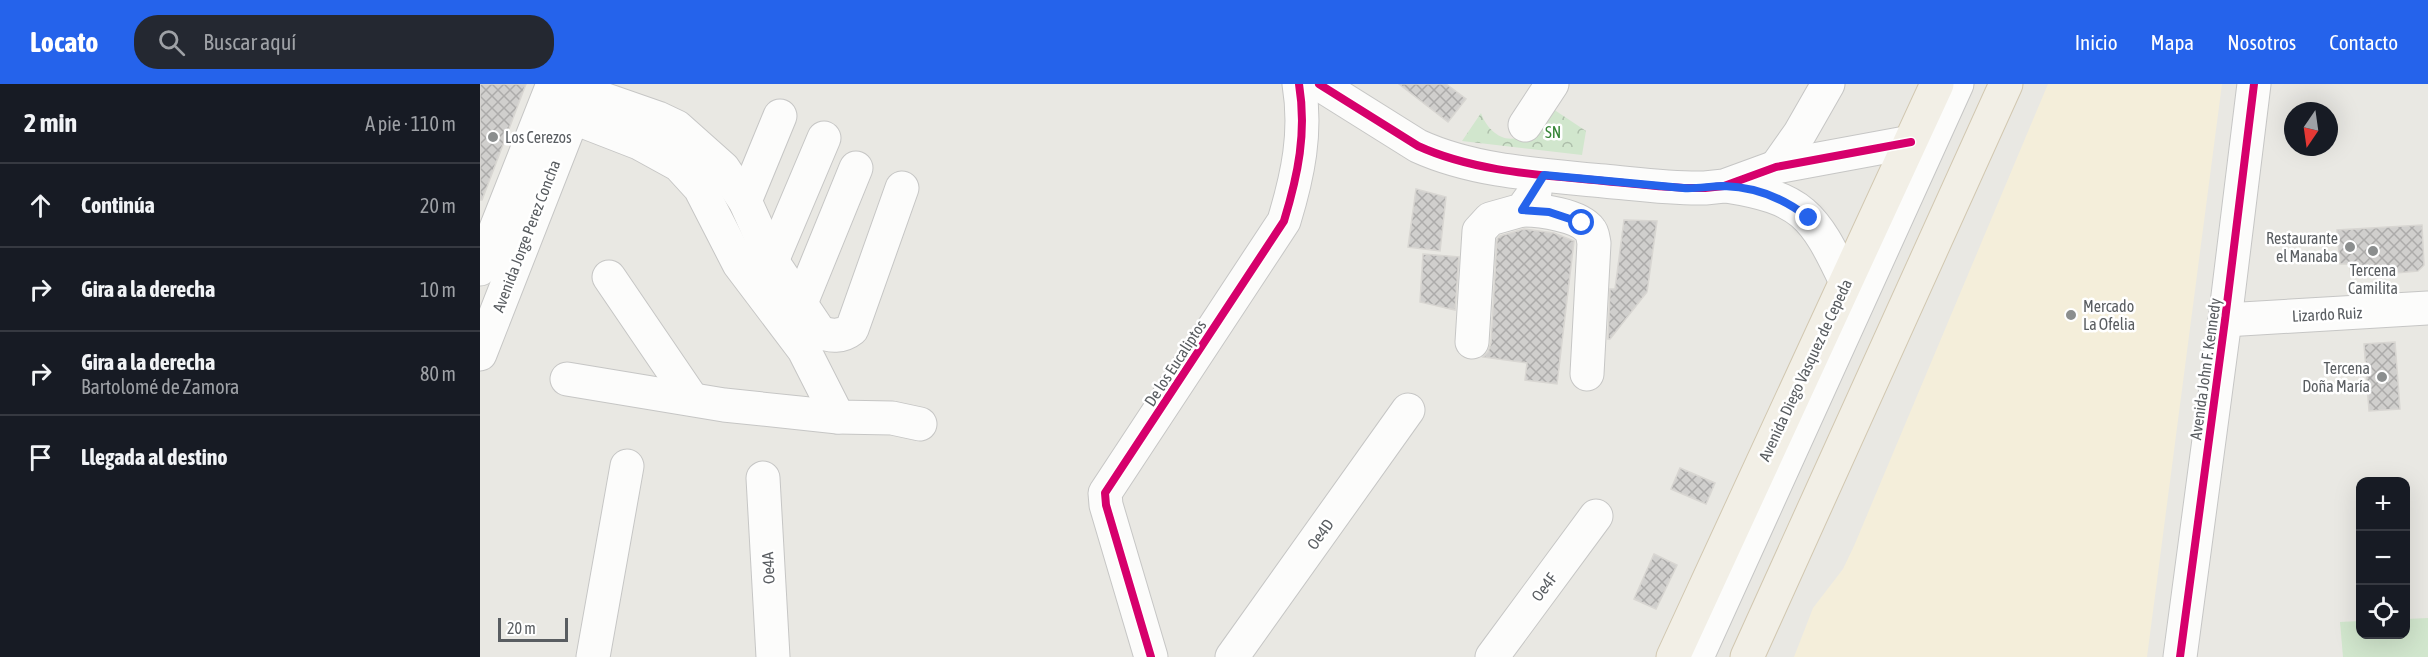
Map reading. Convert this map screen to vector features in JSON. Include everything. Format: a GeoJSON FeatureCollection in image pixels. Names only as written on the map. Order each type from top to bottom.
{"type":"FeatureCollection","features":[{"type":"Feature","properties":{"kind":"main road","name":"Avenida Diego Vasquez de Cepeda"},"geometry":{"type":"LineString","coordinates":[[1673,657],[1937,84]]}},
{"type":"Feature","properties":{"kind":"main road"},"geometry":{"type":"LineString","coordinates":[[1747,657],[2006,84]]}},
{"type":"Feature","properties":{"kind":"street","name":"De los Eucaliptos"},"geometry":{"type":"LineString","coordinates":[[1151,657],[1106,505],[1105,493],[1284,221],[1294,186],[1303,127],[1299,84]]}},
{"type":"Feature","properties":{"kind":"street"},"geometry":{"type":"LineString","coordinates":[[1319,84],[1418,146],[1453,161],[1544,175],[1689,189],[1724,186],[1769,194],[1793,205],[1809,218],[1826,240],[1846,282]]}},
{"type":"Feature","properties":{"kind":"street"},"geometry":{"type":"LineString","coordinates":[[1525,125],[1552,84]]}},
{"type":"Feature","properties":{"kind":"street"},"geometry":{"type":"LineString","coordinates":[[1776,167],[1800,133],[1828,84]]}},
{"type":"Feature","properties":{"kind":"street"},"geometry":{"type":"LineString","coordinates":[[1697,657],[1957,84]]}},
{"type":"Feature","properties":{"kind":"street"},"geometry":{"type":"LineString","coordinates":[[1721,657],[1979,84]]}},
{"type":"Feature","properties":{"kind":"street","name":"Avenida John F. Kennedy"},"geometry":{"type":"LineString","coordinates":[[2180,657],[2226,320],[2254,84]]}},
{"type":"Feature","properties":{"kind":"street"},"geometry":{"type":"LineString","coordinates":[[574,94],[658,118],[677,127],[723,168],[745,201],[772,261],[819,331],[825,334],[845,334],[852,329],[902,188]]}},
{"type":"Feature","properties":{"kind":"street"},"geometry":{"type":"LineString","coordinates":[[574,94],[639,143],[679,165],[700,188],[739,264],[804,350],[838,417]]}},
{"type":"Feature","properties":{"kind":"street","name":"Avenida Jorge Perez Concha"},"geometry":{"type":"LineString","coordinates":[[480,269],[487,227],[574,94]]}},
{"type":"Feature","properties":{"kind":"street","name":"Avenida Jorge Perez Concha"},"geometry":{"type":"LineString","coordinates":[[480,354],[525,239],[574,94]]}},
{"type":"Feature","properties":{"kind":"street"},"geometry":{"type":"LineString","coordinates":[[745,201],[780,116]]}},
{"type":"Feature","properties":{"kind":"street"},"geometry":{"type":"LineString","coordinates":[[772,261],[824,138]]}},
{"type":"Feature","properties":{"kind":"street"},"geometry":{"type":"LineString","coordinates":[[1724,186],[1776,167],[1911,142]]}},
{"type":"Feature","properties":{"kind":"street"},"geometry":{"type":"LineString","coordinates":[[801,303],[856,168]]}},
{"type":"Feature","properties":{"kind":"street"},"geometry":{"type":"LineString","coordinates":[[1522,210],[1544,175]]}},
{"type":"Feature","properties":{"kind":"street"},"geometry":{"type":"LineString","coordinates":[[1472,342],[1479,231],[1490,219],[1522,210],[1549,212],[1582,223],[1591,231],[1594,243],[1587,374]]}},
{"type":"Feature","properties":{"kind":"street"},"geometry":{"type":"LineString","coordinates":[[487,227],[525,239]]}},
{"type":"Feature","properties":{"kind":"street"},"geometry":{"type":"LineString","coordinates":[[609,276],[692,399]]}},
{"type":"Feature","properties":{"kind":"street","name":"Lizardo Ruiz"},"geometry":{"type":"LineString","coordinates":[[2226,320],[2428,309]]}},
{"type":"Feature","properties":{"kind":"street"},"geometry":{"type":"LineString","coordinates":[[567,379],[724,405],[838,417],[892,418],[920,424]]}},
{"type":"Feature","properties":{"kind":"street","name":"Oe4D"},"geometry":{"type":"LineString","coordinates":[[1232,657],[1408,410]]}},
{"type":"Feature","properties":{"kind":"street"},"geometry":{"type":"LineString","coordinates":[[593,657],[627,466]]}},
{"type":"Feature","properties":{"kind":"street","name":"Oe4A"},"geometry":{"type":"LineString","coordinates":[[763,478],[773,657]]}},
{"type":"Feature","properties":{"kind":"street","name":"Oe4F"},"geometry":{"type":"LineString","coordinates":[[1492,657],[1596,516]]}},
{"type":"Feature","properties":{"kind":"shaded area","name":"Mercado La Ofelia"},"geometry":{"type":"Polygon","coordinates":[[[2048,84],[2222,84],[2147,657],[1794,657],[1813,608],[1843,569],[1854,546],[2048,84]]]}},
{"type":"Feature","properties":{"kind":"green space","name":"SN"},"geometry":{"type":"Polygon","coordinates":[[[1547,105],[1586,131],[1582,155],[1462,141],[1481,113],[1488,126],[1499,135],[1512,139],[1519,137],[1532,127],[1547,105]]]}},
{"type":"Feature","properties":{"kind":"green space"},"geometry":{"type":"Polygon","coordinates":[[[2428,618],[2428,657],[2343,657],[2340,622],[2356,621],[2356,639],[2410,639],[2410,619],[2428,618]]]}},
{"type":"Feature","properties":{"kind":"building","name":"Los Cerezos"},"geometry":{"type":"Polygon","coordinates":[[[480,84],[526,84],[482,200],[480,200],[480,84]]]}},
{"type":"Feature","properties":{"kind":"building"},"geometry":{"type":"Polygon","coordinates":[[[1399,84],[1446,84],[1466,99],[1448,122],[1399,84]]]}},
{"type":"Feature","properties":{"kind":"building"},"geometry":{"type":"Polygon","coordinates":[[[1416,189],[1446,197],[1440,251],[1408,247],[1416,189]]]}},
{"type":"Feature","properties":{"kind":"building"},"geometry":{"type":"Polygon","coordinates":[[[1624,220],[1657,221],[1647,292],[1608,339],[1610,289],[1615,289],[1624,220]]]}},
{"type":"Feature","properties":{"kind":"building"},"geometry":{"type":"Polygon","coordinates":[[[2422,225],[2424,265],[2418,271],[2351,277],[2350,264],[2340,264],[2337,230],[2422,225]]]}},
{"type":"Feature","properties":{"kind":"building"},"geometry":{"type":"Polygon","coordinates":[[[1524,229],[1554,233],[1574,241],[1557,384],[1525,380],[1527,363],[1483,357],[1488,352],[1491,343],[1497,239],[1524,229]]]}},
{"type":"Feature","properties":{"kind":"building"},"geometry":{"type":"Polygon","coordinates":[[[1423,254],[1459,257],[1455,310],[1420,302],[1423,254]]]}},
{"type":"Feature","properties":{"kind":"building","name":"Tercena Doña María"},"geometry":{"type":"Polygon","coordinates":[[[2395,342],[2400,409],[2369,411],[2364,344],[2395,342]]]}},
{"type":"Feature","properties":{"kind":"building"},"geometry":{"type":"Polygon","coordinates":[[[1680,468],[1715,483],[1706,504],[1671,489],[1680,468]]]}},
{"type":"Feature","properties":{"kind":"building"},"geometry":{"type":"Polygon","coordinates":[[[1654,554],[1677,565],[1656,609],[1634,599],[1654,554]]]}},
{"type":"Feature","properties":{"kind":"cycle path"},"geometry":{"type":"LineString","coordinates":[[1151,657],[1106,505],[1105,493],[1284,221],[1300,153],[1302,119],[1299,84]]}},
{"type":"Feature","properties":{"kind":"cycle path"},"geometry":{"type":"LineString","coordinates":[[1319,84],[1418,146],[1440,155],[1486,167],[1557,177],[1667,187],[1705,188],[1724,186],[1776,167],[1911,142]]}},
{"type":"Feature","properties":{"kind":"cycle path"},"geometry":{"type":"LineString","coordinates":[[2180,657],[2254,84]]}},
{"type":"Feature","properties":{"kind":"place","name":"Los Cerezos"},"geometry":{"type":"Point","coordinates":[493,137]}},
{"type":"Feature","properties":{"kind":"place","name":"Restaurante el Manaba"},"geometry":{"type":"Point","coordinates":[2350,247]}},
{"type":"Feature","properties":{"kind":"place","name":"Tercena Camilita"},"geometry":{"type":"Point","coordinates":[2373,251]}},
{"type":"Feature","properties":{"kind":"place","name":"Mercado La Ofelia"},"geometry":{"type":"Point","coordinates":[2071,315]}},
{"type":"Feature","properties":{"kind":"place","name":"Tercena Doña María"},"geometry":{"type":"Point","coordinates":[2382,377]}},
{"type":"Feature","properties":{"kind":"route"},"geometry":{"type":"LineString","coordinates":[[1582,223],[1549,212],[1522,210],[1544,175],[1689,189],[1724,186],[1756,191],[1793,205],[1809,218]]}}]}
